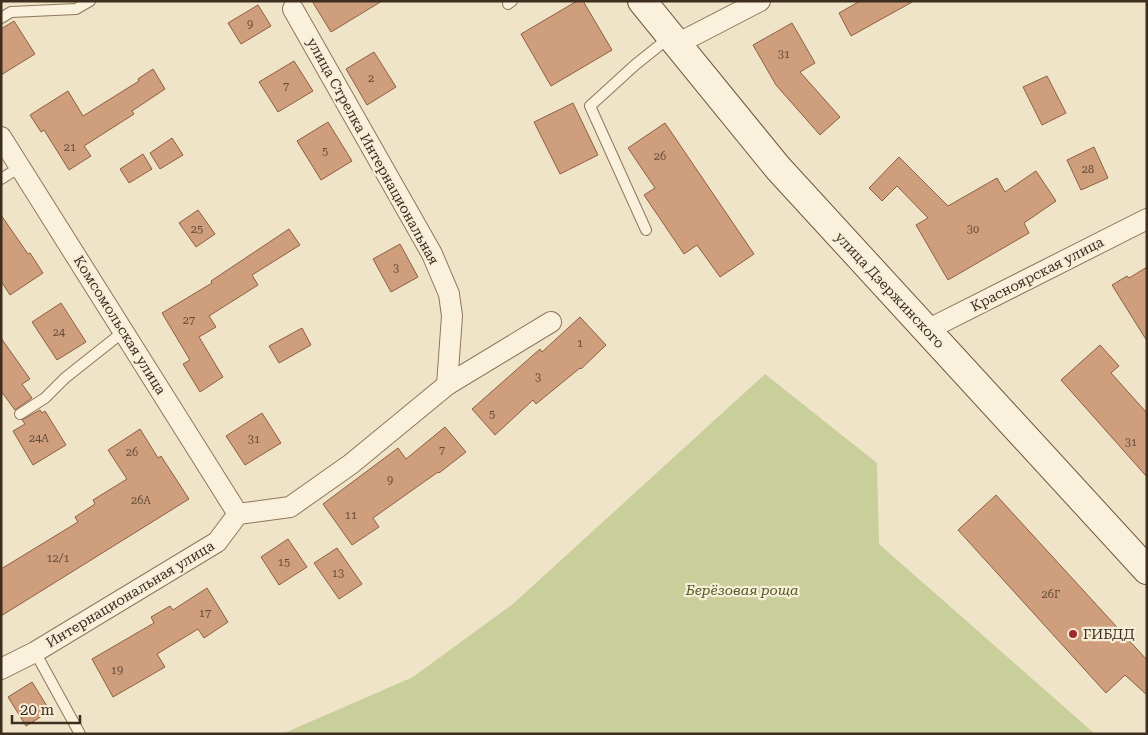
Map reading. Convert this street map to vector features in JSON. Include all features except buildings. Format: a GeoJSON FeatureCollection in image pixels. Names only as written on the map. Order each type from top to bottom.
{"type":"FeatureCollection","features":[{"type":"Feature","properties":{"kind":"main road","name":"улица Дзержинского"},"geometry":{"type":"LineString","coordinates":[[642,1],[778,168],[1147,570]]}},
{"type":"Feature","properties":{"kind":"street"},"geometry":{"type":"LineString","coordinates":[[674,40],[760,1]]}},
{"type":"Feature","properties":{"kind":"street","name":"улица Стрелка Интернациональная"},"geometry":{"type":"LineString","coordinates":[[293,10],[432,254],[449,294],[452,316],[447,385]]}},
{"type":"Feature","properties":{"kind":"street","name":"Комсомольская улица"},"geometry":{"type":"LineString","coordinates":[[1,137],[238,514]]}},
{"type":"Feature","properties":{"kind":"street","name":"Красноярская улица"},"geometry":{"type":"LineString","coordinates":[[927,330],[1147,219]]}},
{"type":"Feature","properties":{"kind":"street"},"geometry":{"type":"LineString","coordinates":[[238,514],[290,507],[351,464],[447,385],[551,322]]}},
{"type":"Feature","properties":{"kind":"street","name":"Интернациональная улица"},"geometry":{"type":"LineString","coordinates":[[1,669],[35,652],[217,542],[238,514]]}},
{"type":"Feature","properties":{"kind":"lane"},"geometry":{"type":"LineString","coordinates":[[1,18],[11,12],[76,9],[90,1]]}},
{"type":"Feature","properties":{"kind":"lane"},"geometry":{"type":"LineString","coordinates":[[646,230],[590,106],[635,65],[674,40]]}},
{"type":"Feature","properties":{"kind":"lane"},"geometry":{"type":"LineString","coordinates":[[1,179],[20,166]]}},
{"type":"Feature","properties":{"kind":"lane"},"geometry":{"type":"LineString","coordinates":[[20,414],[45,398],[66,378],[124,332]]}},
{"type":"Feature","properties":{"kind":"lane"},"geometry":{"type":"LineString","coordinates":[[35,652],[80,734]]}},
{"type":"Feature","properties":{"kind":"green space","name":"Берёзовая роща"},"geometry":{"type":"Polygon","coordinates":[[[765,374],[877,463],[879,544],[1095,734],[282,734],[413,677],[514,603],[765,374]]]}},
{"type":"Feature","properties":{"kind":"place","name":"ГИБДД"},"geometry":{"type":"Point","coordinates":[1073,634]}}]}
